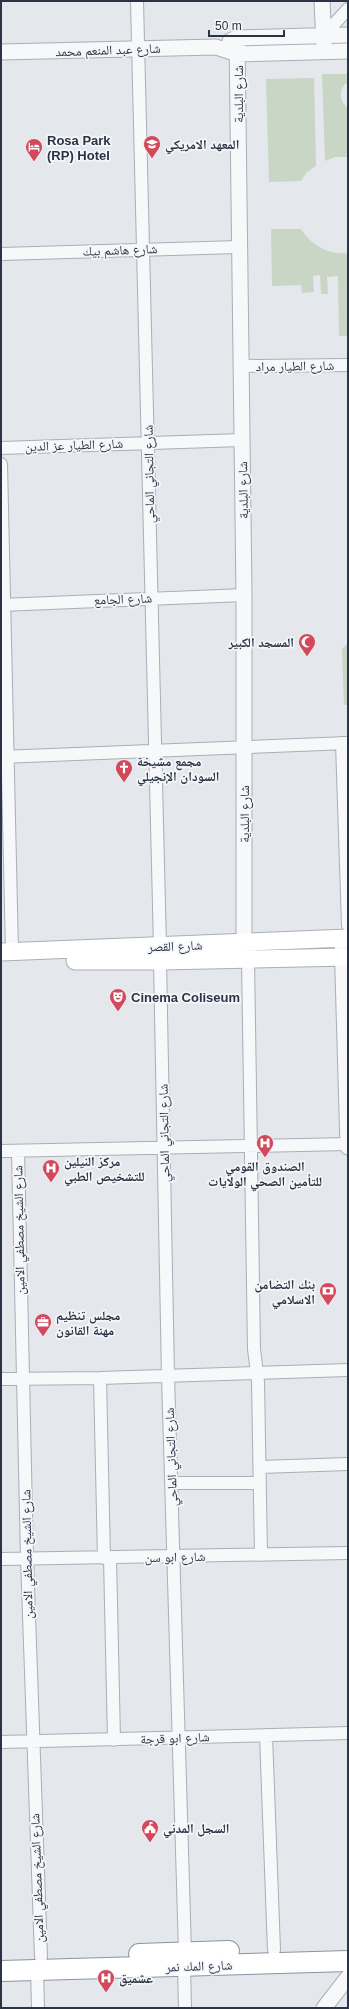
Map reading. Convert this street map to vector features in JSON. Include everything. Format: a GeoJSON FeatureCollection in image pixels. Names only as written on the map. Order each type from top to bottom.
{"type":"FeatureCollection","features":[{"type":"Feature","properties":{"kind":"highway","name":"شارع المك نمر"},"geometry":{"type":"LineString","coordinates":[[184,1960],[274,1950],[348,1948]]}},
{"type":"Feature","properties":{"kind":"highway","name":"شارع المك نمر"},"geometry":{"type":"LineString","coordinates":[[1,1958],[39,1964]]}},
{"type":"Feature","properties":{"kind":"highway","name":"شارع المك نمر"},"geometry":{"type":"LineString","coordinates":[[1,1971],[39,1964],[184,1960],[348,1961]]}},
{"type":"Feature","properties":{"kind":"main road","name":"شارع القصر"},"geometry":{"type":"LineString","coordinates":[[246,951],[346,931]]}},
{"type":"Feature","properties":{"kind":"main road","name":"شارع القصر"},"geometry":{"type":"LineString","coordinates":[[5,955],[160,954],[246,951],[345,956]]}},
{"type":"Feature","properties":{"kind":"street","name":"شارع التجاني الماحي"},"geometry":{"type":"LineString","coordinates":[[137,1],[156,751],[168,1376],[179,1738],[184,2008]]}},
{"type":"Feature","properties":{"kind":"street"},"geometry":{"type":"LineString","coordinates":[[322,1],[324,52]]}},
{"type":"Feature","properties":{"kind":"street"},"geometry":{"type":"LineString","coordinates":[[324,35],[348,9]]}},
{"type":"Feature","properties":{"kind":"street","name":"شارع عبد المنعم محمد"},"geometry":{"type":"LineString","coordinates":[[216,47],[238,38],[348,35]]}},
{"type":"Feature","properties":{"kind":"street","name":"شارع البلدية"},"geometry":{"type":"LineString","coordinates":[[238,38],[246,951]]}},
{"type":"Feature","properties":{"kind":"street","name":"شارع عبد المنعم محمد"},"geometry":{"type":"LineString","coordinates":[[1,52],[216,47],[237,54],[348,51]]}},
{"type":"Feature","properties":{"kind":"street","name":"شارع هاشم بيك"},"geometry":{"type":"LineString","coordinates":[[1,254],[239,247]]}},
{"type":"Feature","properties":{"kind":"street","name":"شارع الطيار مراد"},"geometry":{"type":"LineString","coordinates":[[242,366],[348,365]]}},
{"type":"Feature","properties":{"kind":"street","name":"شارع الطيار عز الدين"},"geometry":{"type":"LineString","coordinates":[[1,448],[242,440]]}},
{"type":"Feature","properties":{"kind":"street"},"geometry":{"type":"LineString","coordinates":[[1,464],[5,955]]}},
{"type":"Feature","properties":{"kind":"street","name":"شارع الجامع"},"geometry":{"type":"LineString","coordinates":[[3,605],[244,595]]}},
{"type":"Feature","properties":{"kind":"street"},"geometry":{"type":"LineString","coordinates":[[1,1151],[250,1145],[348,1145],[345,956],[345,743],[4,756]]}},
{"type":"Feature","properties":{"kind":"street"},"geometry":{"type":"LineString","coordinates":[[246,951],[254,1349],[257,1372],[261,1555]]}},
{"type":"Feature","properties":{"kind":"street","name":"شارع الشيخ مصطفي الامين"},"geometry":{"type":"LineString","coordinates":[[18,1151],[22,1378],[39,1964],[38,2008]]}},
{"type":"Feature","properties":{"kind":"street"},"geometry":{"type":"LineString","coordinates":[[1,1378],[100,1378],[348,1370]]}},
{"type":"Feature","properties":{"kind":"street"},"geometry":{"type":"LineString","coordinates":[[100,1378],[114,1740]]}},
{"type":"Feature","properties":{"kind":"street"},"geometry":{"type":"LineString","coordinates":[[260,1467],[348,1464]]}},
{"type":"Feature","properties":{"kind":"street"},"geometry":{"type":"LineString","coordinates":[[172,1483],[260,1483]]}},
{"type":"Feature","properties":{"kind":"street","name":"شارع ابو سن"},"geometry":{"type":"LineString","coordinates":[[1,1559],[348,1553]]}},
{"type":"Feature","properties":{"kind":"street","name":"شارع ابو قرجة"},"geometry":{"type":"LineString","coordinates":[[1,1742],[348,1733]]}},
{"type":"Feature","properties":{"kind":"street"},"geometry":{"type":"LineString","coordinates":[[266,1736],[274,1950]]}},
{"type":"Feature","properties":{"kind":"street"},"geometry":{"type":"LineString","coordinates":[[324,2008],[348,1976]]}},
{"type":"Feature","properties":{"kind":"green space"},"geometry":{"type":"Polygon","coordinates":[[[322,74],[348,74],[348,82],[341,91],[341,98],[348,108],[348,157],[335,157],[325,161],[322,74]]]}},
{"type":"Feature","properties":{"kind":"green space"},"geometry":{"type":"Polygon","coordinates":[[[314,78],[316,166],[307,172],[301,181],[269,182],[266,79],[314,78]]]}},
{"type":"Feature","properties":{"kind":"green space"},"geometry":{"type":"Polygon","coordinates":[[[271,229],[301,229],[310,240],[321,248],[327,251],[348,253],[348,336],[339,336],[338,276],[327,277],[328,294],[321,294],[320,275],[313,276],[314,292],[302,293],[301,285],[272,286],[271,229]]]}},
{"type":"Feature","properties":{"kind":"green space"},"geometry":{"type":"Polygon","coordinates":[[[348,643],[348,705],[344,705],[342,649],[348,643]]]}},
{"type":"Feature","properties":{"kind":"place","name":"المعهد الامريكي"},"geometry":{"type":"Point","coordinates":[152,159]}},
{"type":"Feature","properties":{"kind":"place","name":"Rosa Park (RP) Hotel"},"geometry":{"type":"Point","coordinates":[34,162]}},
{"type":"Feature","properties":{"kind":"place","name":"المسجد الكبير"},"geometry":{"type":"Point","coordinates":[307,657]}},
{"type":"Feature","properties":{"kind":"place","name":"مجمع مشيخة السودان الإنجيلي"},"geometry":{"type":"Point","coordinates":[124,783]}},
{"type":"Feature","properties":{"kind":"place","name":"Cinema Coliseum"},"geometry":{"type":"Point","coordinates":[118,1012]}},
{"type":"Feature","properties":{"kind":"place","name":"الصندوق القومي للتأمين الصحي الولايات"},"geometry":{"type":"Point","coordinates":[265,1158]}},
{"type":"Feature","properties":{"kind":"place","name":"مركز النيلين للتشخيص الطبي"},"geometry":{"type":"Point","coordinates":[51,1183]}},
{"type":"Feature","properties":{"kind":"place","name":"بنك التضامن الاسلامي"},"geometry":{"type":"Point","coordinates":[328,1306]}},
{"type":"Feature","properties":{"kind":"place","name":"مجلس تنظيم مهنة القانون"},"geometry":{"type":"Point","coordinates":[43,1337]}},
{"type":"Feature","properties":{"kind":"place","name":"السجل المدني"},"geometry":{"type":"Point","coordinates":[150,1843]}},
{"type":"Feature","properties":{"kind":"place","name":"عشميق"},"geometry":{"type":"Point","coordinates":[106,1993]}}]}
